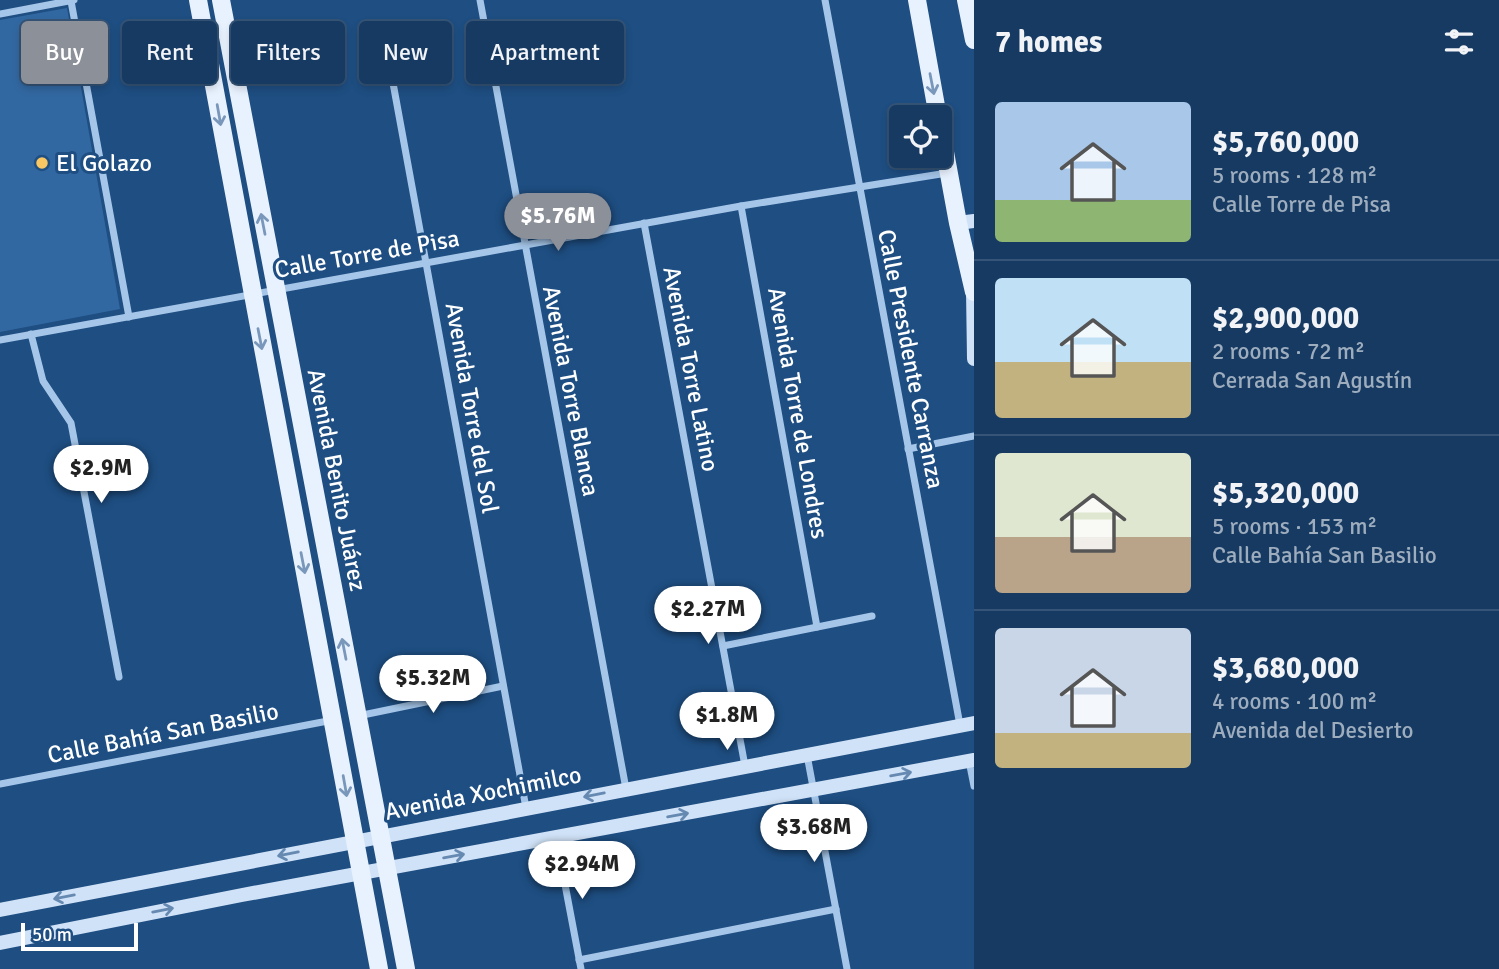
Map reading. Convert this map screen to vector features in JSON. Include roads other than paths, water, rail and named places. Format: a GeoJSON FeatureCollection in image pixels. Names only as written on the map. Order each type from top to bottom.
{"type":"FeatureCollection","features":[{"type":"Feature","properties":{"kind":"main road","name":"Avenida Benito Juárez"},"geometry":{"type":"LineString","coordinates":[[198,0],[379,969]]}},
{"type":"Feature","properties":{"kind":"main road"},"geometry":{"type":"LineString","coordinates":[[209,0],[224,62],[239,97]]}},
{"type":"Feature","properties":{"kind":"main road","name":"Avenida Benito Juárez"},"geometry":{"type":"LineString","coordinates":[[221,0],[406,969]]}},
{"type":"Feature","properties":{"kind":"main road"},"geometry":{"type":"LineString","coordinates":[[917,0],[936,105]]}},
{"type":"Feature","properties":{"kind":"main road"},"geometry":{"type":"LineString","coordinates":[[966,0],[974,40]]}},
{"type":"Feature","properties":{"kind":"main road"},"geometry":{"type":"LineString","coordinates":[[948,168],[974,247]]}},
{"type":"Feature","properties":{"kind":"main road"},"geometry":{"type":"LineString","coordinates":[[966,222],[974,291],[974,359]]}},
{"type":"Feature","properties":{"kind":"main road","name":"Avenida Xochimilco"},"geometry":{"type":"LineString","coordinates":[[0,909],[967,724]]}},
{"type":"Feature","properties":{"kind":"main road"},"geometry":{"type":"LineString","coordinates":[[0,943],[387,868],[972,760]]}},
{"type":"Feature","properties":{"kind":"street"},"geometry":{"type":"LineString","coordinates":[[0,14],[73,0],[129,317]]}},
{"type":"Feature","properties":{"kind":"street","name":"Avenida Torre Blanca"},"geometry":{"type":"LineString","coordinates":[[480,0],[626,789]]}},
{"type":"Feature","properties":{"kind":"street","name":"Calle Presidente Carranza"},"geometry":{"type":"LineString","coordinates":[[825,0],[908,449],[967,724]]}},
{"type":"Feature","properties":{"kind":"street","name":"Avenida Torre del Sol"},"geometry":{"type":"LineString","coordinates":[[393,84],[526,808]]}},
{"type":"Feature","properties":{"kind":"street","name":"Calle Torre de Pisa"},"geometry":{"type":"LineString","coordinates":[[0,340],[644,223],[949,173]]}},
{"type":"Feature","properties":{"kind":"street","name":"Avenida Torre de Londres"},"geometry":{"type":"LineString","coordinates":[[741,206],[817,627]]}},
{"type":"Feature","properties":{"kind":"street","name":"Avenida Torre Latino"},"geometry":{"type":"LineString","coordinates":[[644,223],[745,766]]}},
{"type":"Feature","properties":{"kind":"street"},"geometry":{"type":"LineString","coordinates":[[31,334],[43,381],[71,423],[119,677]]}},
{"type":"Feature","properties":{"kind":"street"},"geometry":{"type":"LineString","coordinates":[[908,449],[974,436]]}},
{"type":"Feature","properties":{"kind":"street"},"geometry":{"type":"LineString","coordinates":[[723,646],[873,616]]}},
{"type":"Feature","properties":{"kind":"street"},"geometry":{"type":"LineString","coordinates":[[357,716],[503,686]]}},
{"type":"Feature","properties":{"kind":"street","name":"Calle Bahía San Basilio"},"geometry":{"type":"LineString","coordinates":[[0,784],[332,720]]}},
{"type":"Feature","properties":{"kind":"street"},"geometry":{"type":"LineString","coordinates":[[807,754],[847,969]]}},
{"type":"Feature","properties":{"kind":"street"},"geometry":{"type":"LineString","coordinates":[[972,760],[974,786]]}},
{"type":"Feature","properties":{"kind":"street"},"geometry":{"type":"LineString","coordinates":[[556,837],[581,969]]}},
{"type":"Feature","properties":{"kind":"street"},"geometry":{"type":"LineString","coordinates":[[579,960],[836,909]]}},
{"type":"Feature","properties":{"kind":"place","name":"El Golazo"},"geometry":{"type":"Point","coordinates":[42,163]}}]}
